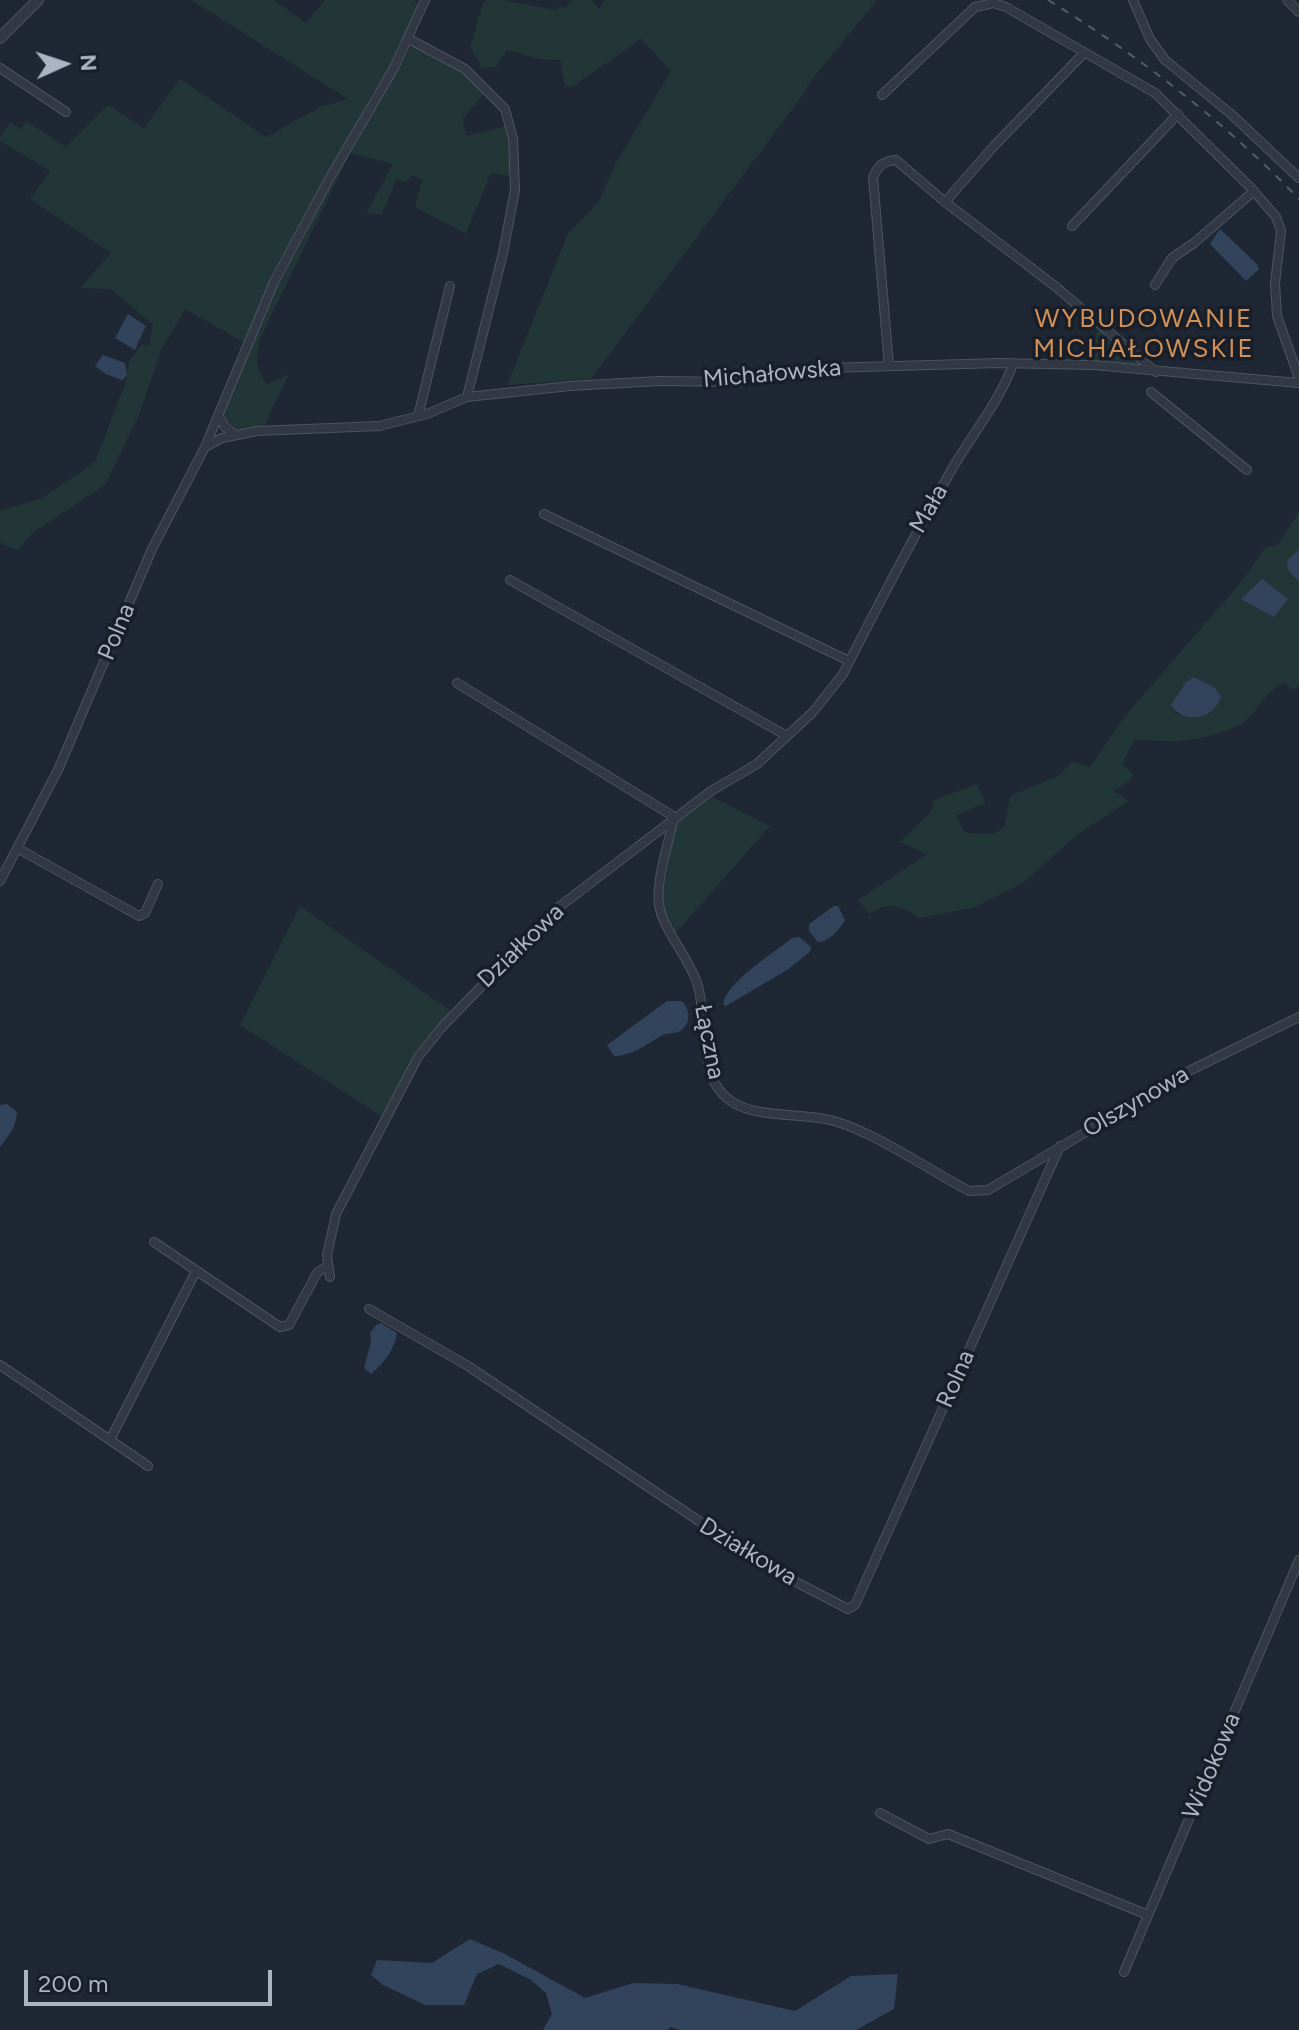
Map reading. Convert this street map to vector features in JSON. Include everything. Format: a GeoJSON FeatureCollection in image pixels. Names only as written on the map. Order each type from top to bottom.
{"type":"FeatureCollection","features":[{"type":"Feature","properties":{"kind":"street"},"geometry":{"type":"LineString","coordinates":[[0,38],[38,0]]}},
{"type":"Feature","properties":{"kind":"street","name":"Polna"},"geometry":{"type":"LineString","coordinates":[[0,881],[58,770],[152,549],[205,447],[274,282],[409,39],[425,0]]}},
{"type":"Feature","properties":{"kind":"street"},"geometry":{"type":"LineString","coordinates":[[1133,0],[1150,39],[1165,60],[1231,114],[1299,178]]}},
{"type":"Feature","properties":{"kind":"street"},"geometry":{"type":"LineString","coordinates":[[1287,0],[1299,12]]}},
{"type":"Feature","properties":{"kind":"street"},"geometry":{"type":"LineString","coordinates":[[882,95],[975,7],[993,3],[1006,7],[1155,93],[1254,191],[1276,217],[1281,231],[1275,283],[1277,316],[1299,381]]}},
{"type":"Feature","properties":{"kind":"street"},"geometry":{"type":"LineString","coordinates":[[409,39],[465,69],[505,109],[513,139],[515,190],[503,253],[467,397]]}},
{"type":"Feature","properties":{"kind":"street"},"geometry":{"type":"LineString","coordinates":[[945,202],[1084,53]]}},
{"type":"Feature","properties":{"kind":"street"},"geometry":{"type":"LineString","coordinates":[[0,68],[66,112]]}},
{"type":"Feature","properties":{"kind":"street"},"geometry":{"type":"LineString","coordinates":[[1072,226],[1178,114]]}},
{"type":"Feature","properties":{"kind":"street"},"geometry":{"type":"LineString","coordinates":[[889,366],[873,177],[878,166],[888,160],[896,160],[945,202],[1056,287],[1156,372]]}},
{"type":"Feature","properties":{"kind":"street"},"geometry":{"type":"LineString","coordinates":[[1155,285],[1172,258],[1254,191]]}},
{"type":"Feature","properties":{"kind":"street"},"geometry":{"type":"LineString","coordinates":[[418,416],[450,286]]}},
{"type":"Feature","properties":{"kind":"street","name":"Mała"},"geometry":{"type":"LineString","coordinates":[[850,660],[911,541],[1006,384],[1013,364]]}},
{"type":"Feature","properties":{"kind":"street","name":"Michałowska"},"geometry":{"type":"LineString","coordinates":[[205,447],[222,438],[257,431],[379,426],[418,416],[467,397],[570,386],[659,381],[737,382],[827,368],[1093,365],[1299,381]]}},
{"type":"Feature","properties":{"kind":"street"},"geometry":{"type":"LineString","coordinates":[[1151,392],[1247,470]]}},
{"type":"Feature","properties":{"kind":"street"},"geometry":{"type":"LineString","coordinates":[[218,415],[225,427],[236,435]]}},
{"type":"Feature","properties":{"kind":"street"},"geometry":{"type":"LineString","coordinates":[[544,514],[850,660]]}},
{"type":"Feature","properties":{"kind":"street"},"geometry":{"type":"LineString","coordinates":[[510,580],[787,736]]}},
{"type":"Feature","properties":{"kind":"street","name":"Działkowa"},"geometry":{"type":"LineString","coordinates":[[330,1277],[327,1266],[336,1214],[418,1057],[442,1027],[535,927],[711,791],[757,764],[829,693],[850,660]]}},
{"type":"Feature","properties":{"kind":"street"},"geometry":{"type":"LineString","coordinates":[[457,683],[674,819]]}},
{"type":"Feature","properties":{"kind":"street","name":"Łączna"},"geometry":{"type":"LineString","coordinates":[[674,819],[658,903],[697,983],[711,1075],[719,1090],[731,1102],[751,1110],[821,1118],[850,1127],[976,1192]]}},
{"type":"Feature","properties":{"kind":"street"},"geometry":{"type":"LineString","coordinates":[[17,848],[139,916],[145,913],[158,884]]}},
{"type":"Feature","properties":{"kind":"street","name":"Olszynowa"},"geometry":{"type":"LineString","coordinates":[[976,1192],[988,1190],[1222,1053],[1299,1017]]}},
{"type":"Feature","properties":{"kind":"street","name":"Rolna"},"geometry":{"type":"LineString","coordinates":[[848,1609],[855,1605],[1060,1146]]}},
{"type":"Feature","properties":{"kind":"street"},"geometry":{"type":"LineString","coordinates":[[154,1242],[280,1327],[289,1325],[317,1273],[327,1266]]}},
{"type":"Feature","properties":{"kind":"street"},"geometry":{"type":"LineString","coordinates":[[110,1440],[196,1271]]}},
{"type":"Feature","properties":{"kind":"street","name":"Działkowa"},"geometry":{"type":"LineString","coordinates":[[369,1309],[468,1366],[769,1568],[848,1609]]}},
{"type":"Feature","properties":{"kind":"street"},"geometry":{"type":"LineString","coordinates":[[0,1365],[148,1466]]}},
{"type":"Feature","properties":{"kind":"street","name":"Widokowa"},"geometry":{"type":"LineString","coordinates":[[1124,1972],[1299,1560]]}},
{"type":"Feature","properties":{"kind":"street"},"geometry":{"type":"LineString","coordinates":[[880,1813],[929,1839],[948,1834],[1148,1915]]}},
{"type":"Feature","properties":{"kind":"shaded area"},"geometry":{"type":"Polygon","coordinates":[[[191,0],[274,0],[306,23],[325,0],[413,0],[418,3],[390,67],[370,97],[245,343],[185,309],[161,351],[140,413],[105,485],[34,532],[18,550],[0,543],[0,511],[42,498],[95,462],[125,384],[129,361],[142,344],[149,346],[153,325],[111,289],[80,288],[111,253],[30,199],[50,171],[0,141],[10,122],[21,129],[26,121],[66,147],[108,105],[144,128],[180,79],[266,137],[320,107],[348,99],[191,0]]]}},
{"type":"Feature","properties":{"kind":"shaded area"},"geometry":{"type":"Polygon","coordinates":[[[488,0],[555,10],[560,6],[563,9],[573,0],[592,0],[599,9],[605,0],[877,0],[807,86],[591,379],[507,385],[568,233],[598,203],[616,163],[671,71],[641,39],[572,87],[565,86],[560,60],[539,59],[507,50],[496,67],[482,68],[470,48],[483,3],[488,0]]]}},
{"type":"Feature","properties":{"kind":"shaded area"},"geometry":{"type":"Polygon","coordinates":[[[412,42],[464,71],[485,92],[463,119],[466,136],[506,126],[511,176],[491,173],[466,234],[415,207],[422,180],[412,175],[406,182],[396,180],[382,214],[366,214],[393,164],[350,153],[259,341],[258,364],[268,384],[289,374],[264,427],[241,431],[227,422],[223,413],[278,284],[377,100],[400,68],[412,42]]]}},
{"type":"Feature","properties":{"kind":"shaded area"},"geometry":{"type":"Polygon","coordinates":[[[1097,326],[1145,366],[1094,363],[1097,326]]]}},
{"type":"Feature","properties":{"kind":"shaded area"},"geometry":{"type":"Polygon","coordinates":[[[1299,512],[1299,549],[1287,561],[1288,570],[1299,582],[1299,685],[1294,690],[1284,683],[1278,686],[1245,721],[1223,732],[1175,741],[1135,740],[1122,764],[1134,774],[1113,791],[1129,801],[1077,835],[1023,883],[973,908],[919,918],[895,906],[883,907],[869,914],[858,900],[927,854],[900,842],[931,812],[934,800],[977,784],[986,803],[957,815],[965,833],[993,834],[1005,827],[1010,796],[1060,775],[1072,761],[1090,767],[1125,716],[1241,582],[1265,548],[1277,545],[1299,512]],[[1194,677],[1175,713],[1195,719],[1220,702],[1214,687],[1194,677]]]}},
{"type":"Feature","properties":{"kind":"shaded area"},"geometry":{"type":"Polygon","coordinates":[[[713,797],[770,826],[676,933],[661,904],[676,822],[713,797]]]}},
{"type":"Feature","properties":{"kind":"shaded area"},"geometry":{"type":"Polygon","coordinates":[[[300,906],[451,1011],[416,1051],[384,1118],[240,1025],[300,906]]]}},
{"type":"Feature","properties":{"kind":"water"},"geometry":{"type":"Polygon","coordinates":[[[1220,229],[1257,264],[1259,269],[1246,281],[1210,244],[1220,229]]]}},
{"type":"Feature","properties":{"kind":"water"},"geometry":{"type":"Polygon","coordinates":[[[128,314],[146,326],[135,350],[115,338],[128,314]]]}},
{"type":"Feature","properties":{"kind":"water"},"geometry":{"type":"Polygon","coordinates":[[[103,355],[125,363],[127,375],[122,380],[95,366],[103,355]]]}},
{"type":"Feature","properties":{"kind":"water"},"geometry":{"type":"Polygon","coordinates":[[[1299,549],[1299,582],[1288,570],[1287,561],[1299,549]]]}},
{"type":"Feature","properties":{"kind":"water"},"geometry":{"type":"Polygon","coordinates":[[[1262,579],[1288,599],[1274,617],[1241,599],[1262,579]]]}},
{"type":"Feature","properties":{"kind":"water"},"geometry":{"type":"Polygon","coordinates":[[[1194,677],[1214,687],[1221,697],[1206,715],[1183,716],[1171,705],[1186,682],[1194,677]]]}},
{"type":"Feature","properties":{"kind":"water"},"geometry":{"type":"Polygon","coordinates":[[[838,906],[845,920],[830,937],[818,942],[809,931],[809,924],[838,906]]]}},
{"type":"Feature","properties":{"kind":"water"},"geometry":{"type":"Polygon","coordinates":[[[799,937],[811,947],[810,952],[787,970],[726,1006],[723,1004],[726,995],[741,977],[792,938],[799,937]]]}},
{"type":"Feature","properties":{"kind":"water"},"geometry":{"type":"Polygon","coordinates":[[[667,1001],[682,1001],[685,1005],[688,1018],[682,1030],[661,1036],[632,1052],[614,1056],[607,1045],[667,1001]]]}},
{"type":"Feature","properties":{"kind":"water"},"geometry":{"type":"Polygon","coordinates":[[[7,1104],[17,1112],[12,1131],[0,1147],[0,1105],[7,1104]]]}},
{"type":"Feature","properties":{"kind":"water"},"geometry":{"type":"Polygon","coordinates":[[[381,1323],[397,1333],[388,1355],[371,1374],[364,1368],[371,1342],[370,1333],[381,1323]]]}},
{"type":"Feature","properties":{"kind":"water"},"geometry":{"type":"Polygon","coordinates":[[[470,1939],[505,1954],[585,1998],[633,1983],[677,1984],[795,2011],[851,1976],[898,1974],[894,2009],[856,2030],[681,2030],[670,2027],[668,2030],[543,2030],[552,2014],[546,1993],[531,1980],[499,1964],[477,1974],[464,2005],[425,2005],[383,1985],[371,1975],[377,1960],[432,1963],[470,1939]]]}},
{"type":"Feature","properties":{"kind":"railway"},"geometry":{"type":"LineString","coordinates":[[1048,0],[1180,92],[1241,143],[1299,199]]}},
{"type":"Feature","properties":{"kind":"district","name":"WYBUDOWANIE MICHAŁOWSKIE"},"geometry":{"type":"Point","coordinates":[1144,334]}}]}
